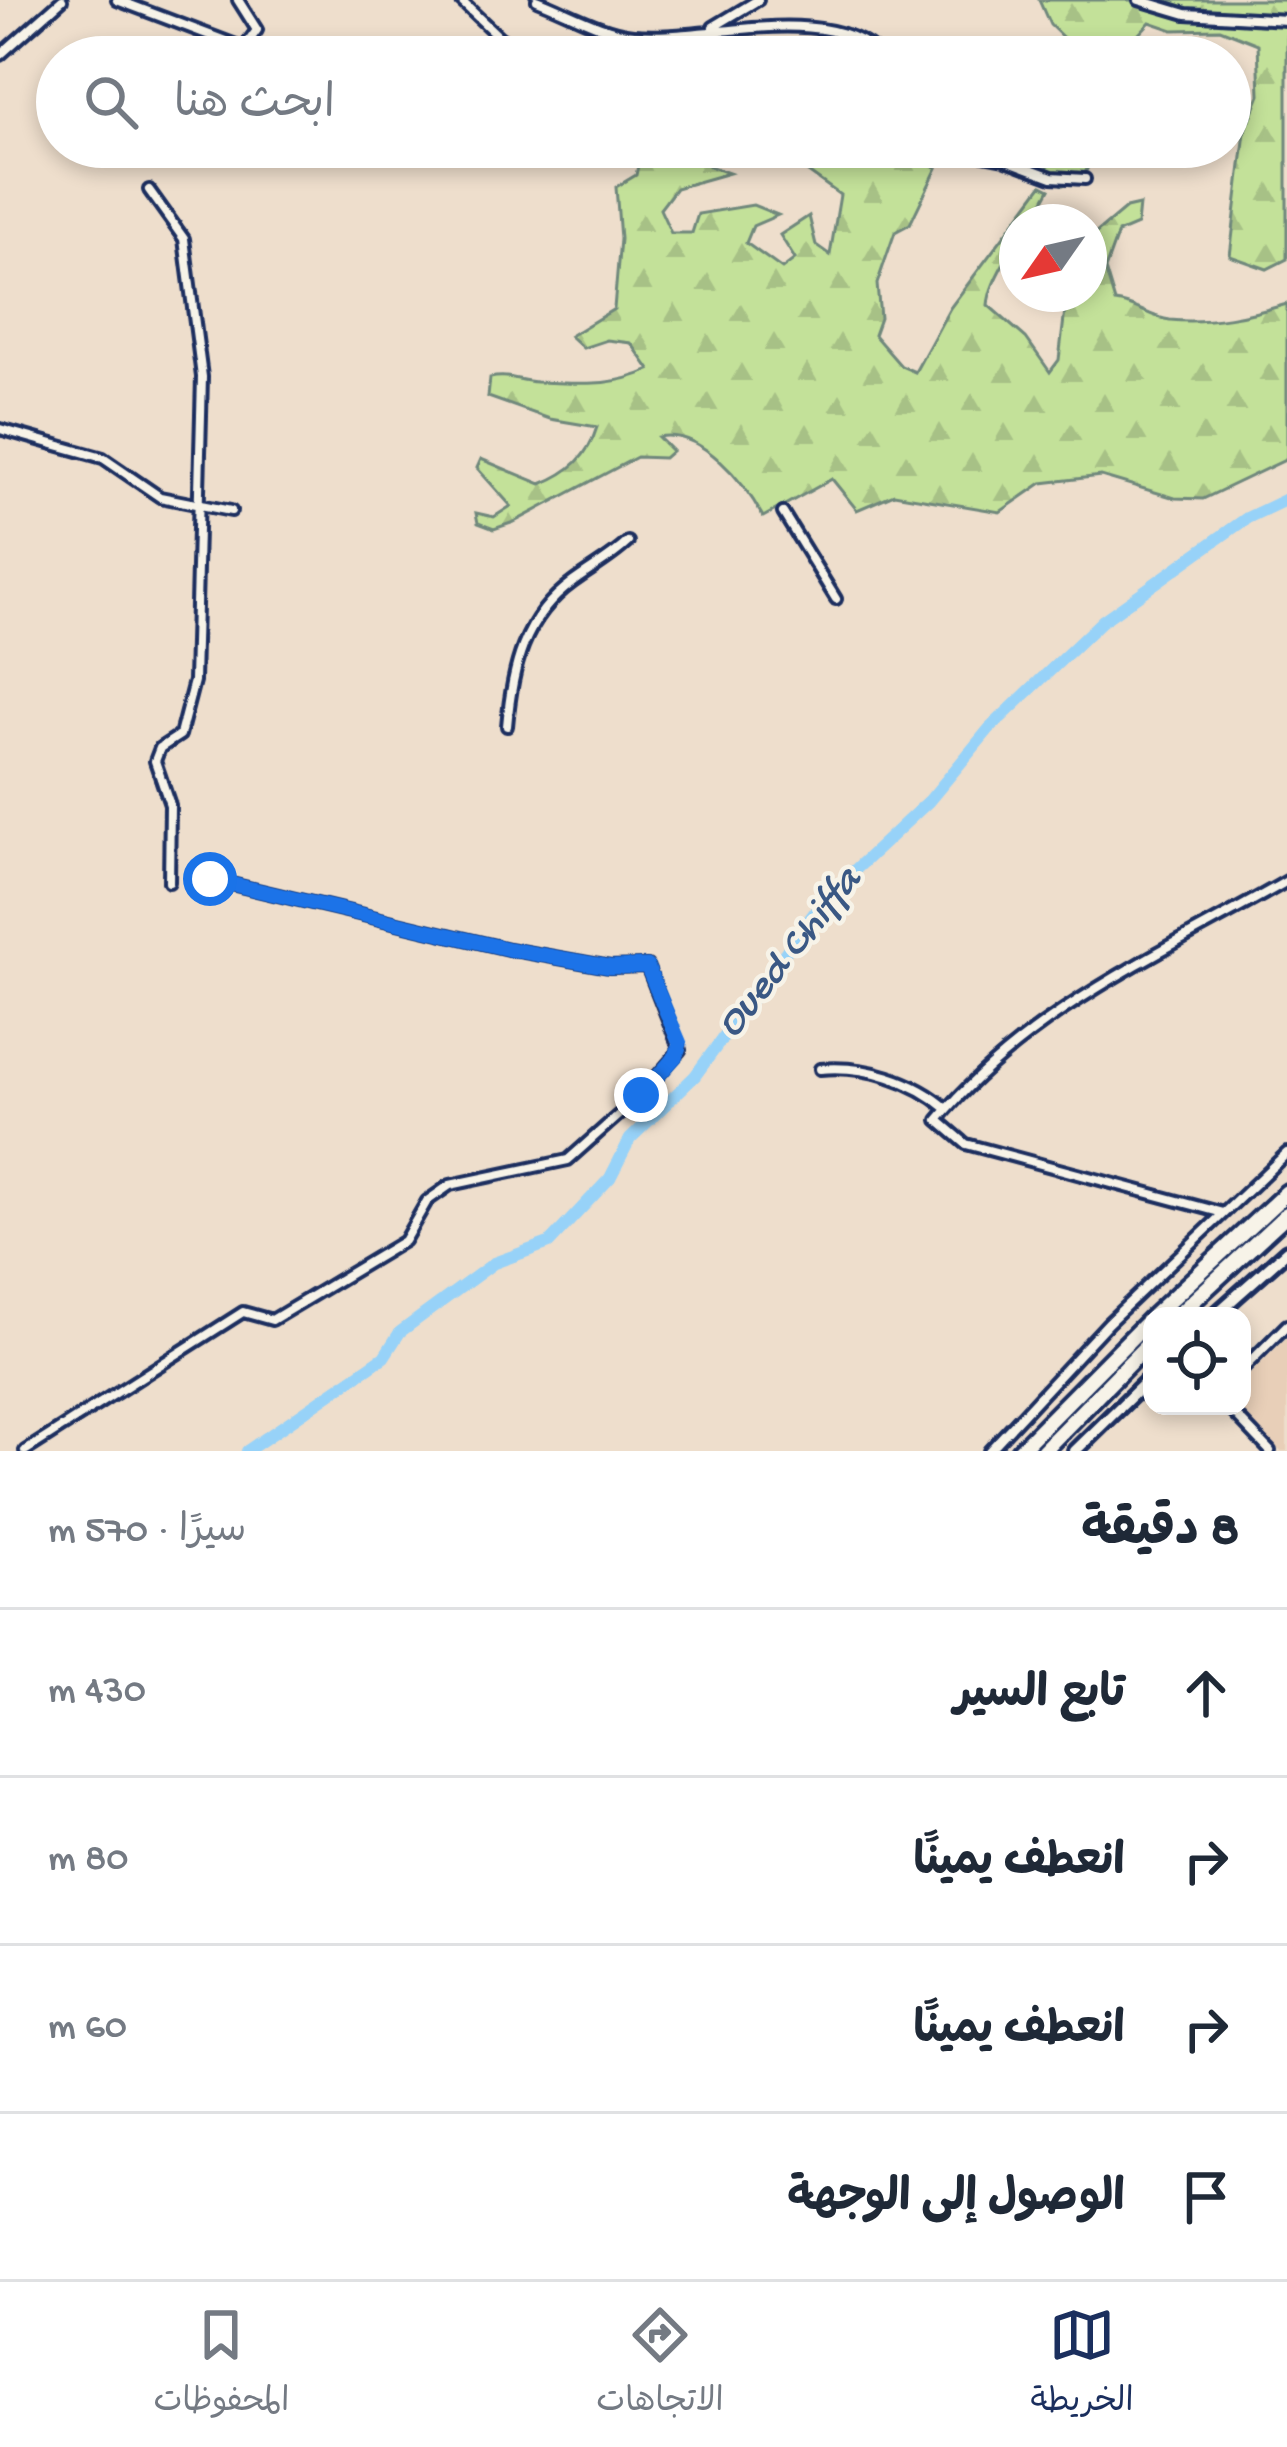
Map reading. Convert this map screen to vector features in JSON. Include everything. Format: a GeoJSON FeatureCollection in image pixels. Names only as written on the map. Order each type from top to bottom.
{"type":"FeatureCollection","features":[{"type":"Feature","properties":{"kind":"highway"},"geometry":{"type":"LineString","coordinates":[[1163,1307],[1287,1192]]}},
{"type":"Feature","properties":{"kind":"highway"},"geometry":{"type":"LineString","coordinates":[[1188,1307],[1287,1214]]}},
{"type":"Feature","properties":{"kind":"highway"},"geometry":{"type":"LineString","coordinates":[[1019,1451],[1143,1326]]}},
{"type":"Feature","properties":{"kind":"highway"},"geometry":{"type":"LineString","coordinates":[[1043,1451],[1143,1349]]}},
{"type":"Feature","properties":{"kind":"main road"},"geometry":{"type":"LineString","coordinates":[[1224,1307],[1287,1251]]}},
{"type":"Feature","properties":{"kind":"main road"},"geometry":{"type":"LineString","coordinates":[[1075,1451],[1143,1385]]}},
{"type":"Feature","properties":{"kind":"street"},"geometry":{"type":"LineString","coordinates":[[0,55],[62,0]]}},
{"type":"Feature","properties":{"kind":"street"},"geometry":{"type":"LineString","coordinates":[[117,0],[212,36]]}},
{"type":"Feature","properties":{"kind":"street"},"geometry":{"type":"LineString","coordinates":[[238,0],[257,30],[253,36]]}},
{"type":"Feature","properties":{"kind":"street"},"geometry":{"type":"LineString","coordinates":[[460,0],[498,36]]}},
{"type":"Feature","properties":{"kind":"street"},"geometry":{"type":"LineString","coordinates":[[537,0],[631,35],[815,25],[846,36]]}},
{"type":"Feature","properties":{"kind":"street"},"geometry":{"type":"LineString","coordinates":[[709,29],[758,0]]}},
{"type":"Feature","properties":{"kind":"street"},"geometry":{"type":"LineString","coordinates":[[1138,0],[1186,14],[1287,20]]}},
{"type":"Feature","properties":{"kind":"street"},"geometry":{"type":"LineString","coordinates":[[1028,168],[1052,177],[1085,179]]}},
{"type":"Feature","properties":{"kind":"street"},"geometry":{"type":"LineString","coordinates":[[149,190],[184,239],[202,377],[194,681],[180,735],[160,748],[155,761],[170,805],[169,882]]}},
{"type":"Feature","properties":{"kind":"street"},"geometry":{"type":"LineString","coordinates":[[0,429],[103,458],[160,497],[202,509],[231,511]]}},
{"type":"Feature","properties":{"kind":"street"},"geometry":{"type":"LineString","coordinates":[[783,513],[836,599]]}},
{"type":"Feature","properties":{"kind":"street"},"geometry":{"type":"LineString","coordinates":[[507,726],[512,666],[530,632],[572,583],[628,542]]}},
{"type":"Feature","properties":{"kind":"street"},"geometry":{"type":"LineString","coordinates":[[26,1451],[243,1312],[272,1320],[326,1292],[404,1240],[427,1201],[450,1185],[568,1160],[641,1095],[680,1050],[647,966],[610,967],[508,949],[210,879],[196,870]]}},
{"type":"Feature","properties":{"kind":"street"},"geometry":{"type":"LineString","coordinates":[[1223,1214],[966,1144],[938,1120],[1057,1011],[1287,881]]}},
{"type":"Feature","properties":{"kind":"street"},"geometry":{"type":"LineString","coordinates":[[820,1069],[845,1066],[922,1087],[947,1109]]}},
{"type":"Feature","properties":{"kind":"street"},"geometry":{"type":"LineString","coordinates":[[989,1451],[1108,1323],[1287,1153]]}},
{"type":"Feature","properties":{"kind":"street"},"geometry":{"type":"LineString","coordinates":[[1275,1261],[1287,1272]]}},
{"type":"Feature","properties":{"kind":"street"},"geometry":{"type":"LineString","coordinates":[[1251,1361],[1287,1325]]}},
{"type":"Feature","properties":{"kind":"street"},"geometry":{"type":"LineString","coordinates":[[1236,1415],[1270,1451]]}},
{"type":"Feature","properties":{"kind":"shaded area"},"geometry":{"type":"Polygon","coordinates":[[[1287,1337],[1287,1451],[1280,1451],[1244,1415],[1251,1415],[1251,1373],[1287,1337]]]}},
{"type":"Feature","properties":{"kind":"green space"},"geometry":{"type":"Polygon","coordinates":[[[1039,0],[1287,0],[1287,259],[1267,269],[1230,256],[1241,168],[1251,168],[1251,117],[1260,95],[1258,44],[1251,36],[1220,29],[1173,30],[1150,22],[1137,36],[1061,36],[1050,25],[1039,0]]]}},
{"type":"Feature","properties":{"kind":"green space"},"geometry":{"type":"Polygon","coordinates":[[[638,168],[715,168],[729,173],[676,188],[660,209],[671,233],[692,233],[698,214],[753,205],[778,215],[753,226],[746,243],[782,269],[795,259],[780,235],[809,216],[816,245],[830,255],[840,195],[803,168],[937,168],[910,224],[895,232],[877,284],[880,318],[874,335],[901,366],[915,372],[950,308],[999,242],[999,273],[988,305],[1026,338],[1050,372],[1059,360],[1065,312],[1107,312],[1107,276],[1115,302],[1162,318],[1230,318],[1287,304],[1287,459],[1203,499],[1175,498],[1101,476],[1042,483],[1000,512],[894,494],[857,510],[832,479],[763,517],[733,474],[705,449],[674,436],[658,437],[672,451],[664,458],[637,457],[494,529],[478,523],[476,513],[494,517],[511,506],[477,468],[481,459],[541,484],[576,462],[597,427],[550,419],[488,397],[490,378],[594,383],[650,370],[631,343],[607,340],[583,348],[570,336],[614,309],[620,239],[616,187],[636,175],[638,168]]]}},
{"type":"Feature","properties":{"kind":"green space"},"geometry":{"type":"Polygon","coordinates":[[[1047,168],[1088,168],[1084,175],[1063,185],[1044,176],[1047,168]]]}},
{"type":"Feature","properties":{"kind":"green space"},"geometry":{"type":"Polygon","coordinates":[[[1042,185],[1050,189],[1042,204],[1028,204],[1042,185]]]}},
{"type":"Feature","properties":{"kind":"green space"},"geometry":{"type":"Polygon","coordinates":[[[1139,205],[1137,225],[1118,233],[1107,263],[1107,224],[1126,208],[1139,205]]]}},
{"type":"Feature","properties":{"kind":"waterway","name":"Oued Chiffa"},"geometry":{"type":"LineString","coordinates":[[247,1451],[384,1357],[400,1332],[494,1263],[549,1243],[610,1178],[630,1139],[695,1076],[825,898],[929,801],[989,729],[1102,621],[1247,518],[1287,499]]}},
{"type":"Feature","properties":{"kind":"route"},"geometry":{"type":"LineString","coordinates":[[210,879],[508,949],[610,967],[647,966],[680,1050],[641,1095]]}}]}
